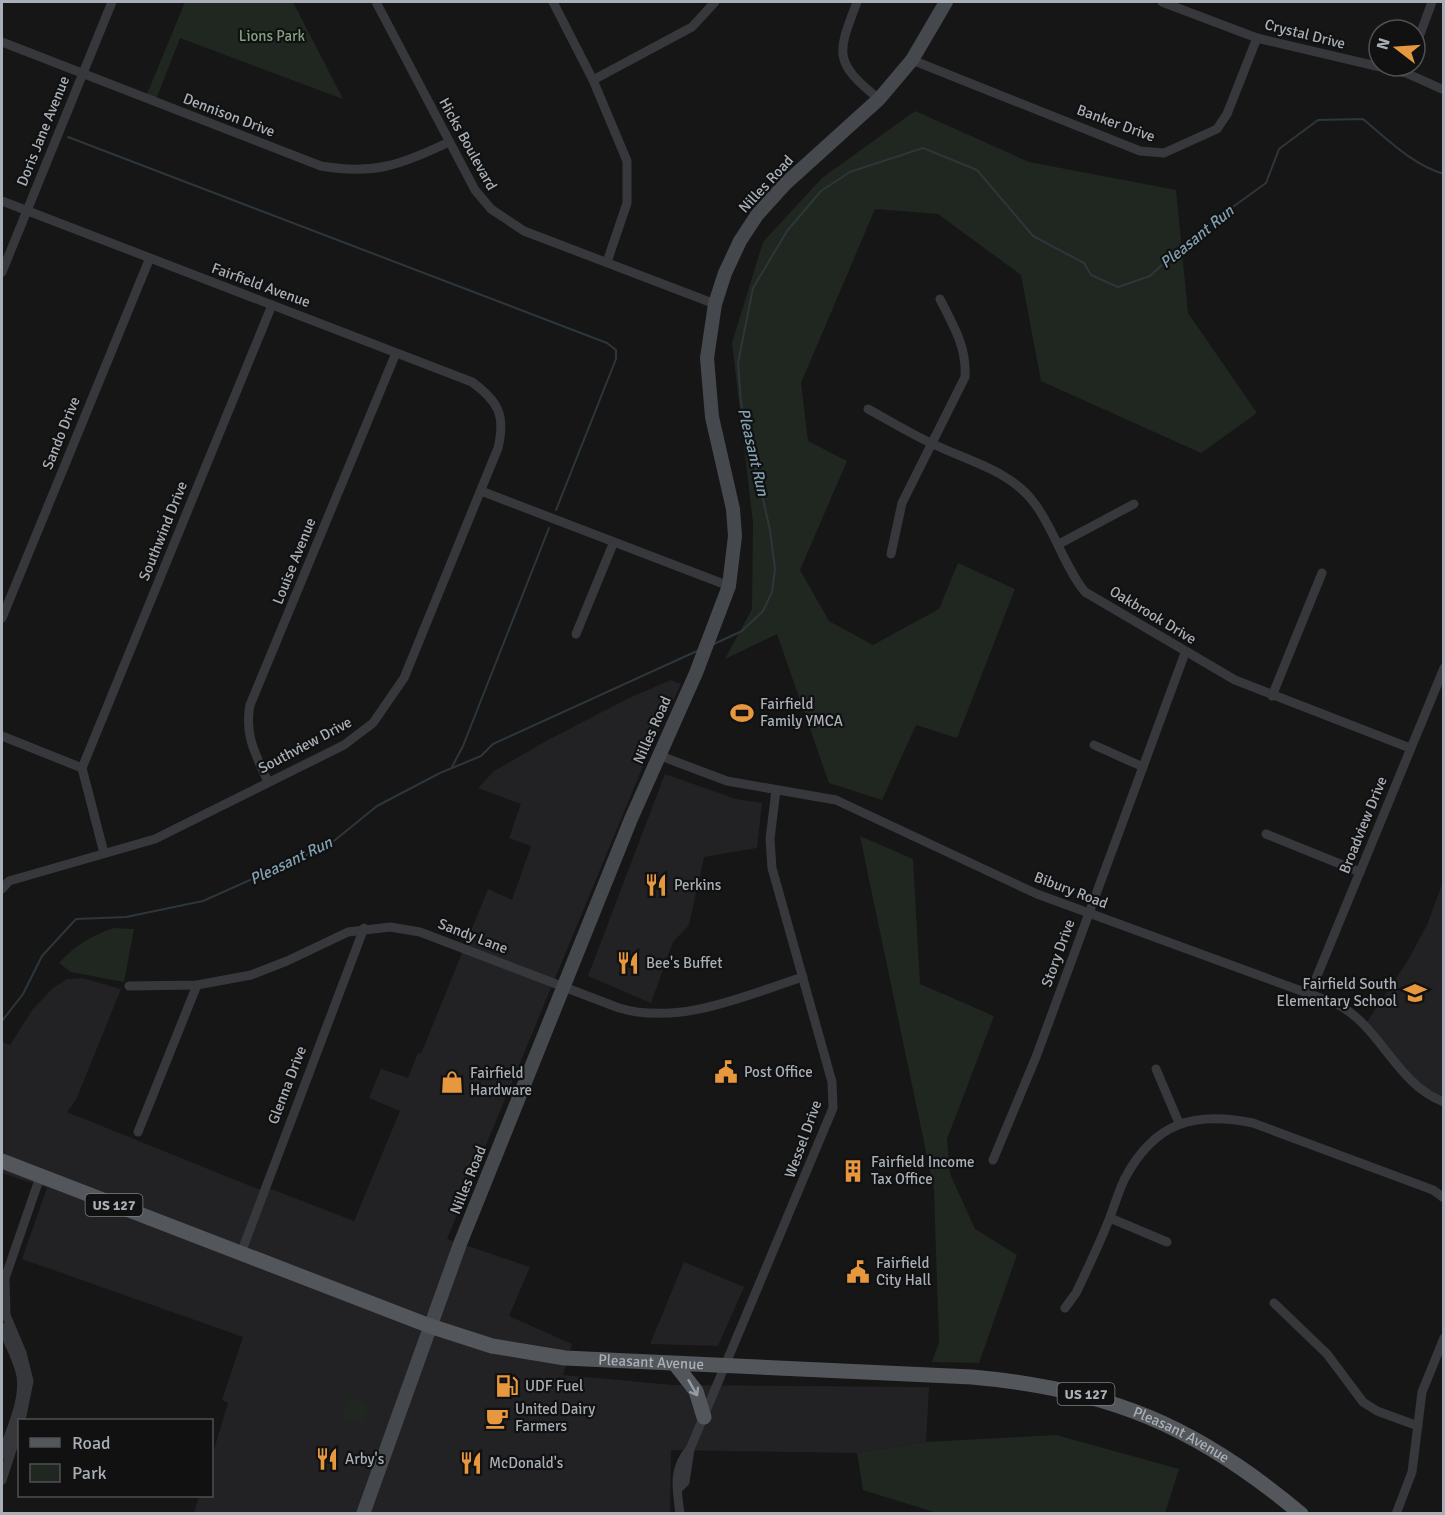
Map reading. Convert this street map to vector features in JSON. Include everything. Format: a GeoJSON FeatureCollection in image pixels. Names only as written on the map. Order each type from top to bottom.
{"type":"FeatureCollection","features":[{"type":"Feature","properties":{"kind":"main road","name":"Pleasant Avenue"},"geometry":{"type":"LineString","coordinates":[[2,1161],[430,1326],[492,1346],[547,1356],[972,1377],[1030,1383],[1096,1397],[1136,1410],[1195,1438],[1248,1472],[1301,1514]]}},
{"type":"Feature","properties":{"kind":"main road"},"geometry":{"type":"LineString","coordinates":[[675,1364],[696,1391],[704,1417]]}},
{"type":"Feature","properties":{"kind":"street","name":"Doris Jane Avenue"},"geometry":{"type":"LineString","coordinates":[[2,272],[112,2]]}},
{"type":"Feature","properties":{"kind":"street","name":"Hicks Boulevard"},"geometry":{"type":"LineString","coordinates":[[376,2],[475,190],[491,209],[524,231],[716,304]]}},
{"type":"Feature","properties":{"kind":"street"},"geometry":{"type":"LineString","coordinates":[[553,2],[593,80],[622,147],[629,174],[624,220],[608,262]]}},
{"type":"Feature","properties":{"kind":"street"},"geometry":{"type":"LineString","coordinates":[[593,80],[692,27],[715,2]]}},
{"type":"Feature","properties":{"kind":"street"},"geometry":{"type":"LineString","coordinates":[[857,2],[845,33],[842,53],[851,74],[879,99]]}},
{"type":"Feature","properties":{"kind":"street","name":"Nilles Road"},"geometry":{"type":"LineString","coordinates":[[363,1514],[462,1240],[658,755],[721,614],[729,586],[735,537],[733,509],[712,417],[708,382],[709,341],[716,304],[728,267],[757,215],[785,184],[879,99],[912,60],[946,2]]}},
{"type":"Feature","properties":{"kind":"street","name":"Crystal Drive"},"geometry":{"type":"LineString","coordinates":[[1161,2],[1257,38],[1367,61]]}},
{"type":"Feature","properties":{"kind":"street"},"geometry":{"type":"LineString","coordinates":[[1426,18],[1432,2]]}},
{"type":"Feature","properties":{"kind":"street","name":"Banker Drive"},"geometry":{"type":"LineString","coordinates":[[912,60],[1140,151],[1157,154],[1217,129],[1227,114],[1257,38]]}},
{"type":"Feature","properties":{"kind":"street","name":"Dennison Drive"},"geometry":{"type":"LineString","coordinates":[[2,42],[321,166],[357,170],[381,169],[410,161],[449,142]]}},
{"type":"Feature","properties":{"kind":"street","name":"Crystal Drive"},"geometry":{"type":"LineString","coordinates":[[1422,78],[1443,90]]}},
{"type":"Feature","properties":{"kind":"street","name":"Fairfield Avenue"},"geometry":{"type":"LineString","coordinates":[[2,201],[149,260],[472,382],[491,396],[499,411]]}},
{"type":"Feature","properties":{"kind":"street","name":"Sando Drive"},"geometry":{"type":"LineString","coordinates":[[2,618],[149,260]]}},
{"type":"Feature","properties":{"kind":"street"},"geometry":{"type":"LineString","coordinates":[[891,554],[902,503],[965,376],[966,361],[961,340],[940,299]]}},
{"type":"Feature","properties":{"kind":"street","name":"Southwind Drive"},"geometry":{"type":"LineString","coordinates":[[82,768],[272,305]]}},
{"type":"Feature","properties":{"kind":"street","name":"Louise Avenue"},"geometry":{"type":"LineString","coordinates":[[268,782],[249,740],[247,721],[250,705],[396,353]]}},
{"type":"Feature","properties":{"kind":"street","name":"Oakbrook Drive"},"geometry":{"type":"LineString","coordinates":[[868,409],[933,444],[1011,480],[1035,503],[1059,544],[1074,579],[1085,592],[1185,653],[1235,680],[1410,748]]}},
{"type":"Feature","properties":{"kind":"street","name":"Southview Drive"},"geometry":{"type":"LineString","coordinates":[[2,889],[5,879],[155,839],[352,739],[373,723],[389,704],[404,678],[481,491],[503,430],[499,411]]}},
{"type":"Feature","properties":{"kind":"street"},"geometry":{"type":"LineString","coordinates":[[481,491],[613,544],[729,586]]}},
{"type":"Feature","properties":{"kind":"street"},"geometry":{"type":"LineString","coordinates":[[1059,544],[1134,504]]}},
{"type":"Feature","properties":{"kind":"street"},"geometry":{"type":"LineString","coordinates":[[576,634],[613,544]]}},
{"type":"Feature","properties":{"kind":"street"},"geometry":{"type":"LineString","coordinates":[[1272,696],[1322,573]]}},
{"type":"Feature","properties":{"kind":"street","name":"Story Drive"},"geometry":{"type":"LineString","coordinates":[[993,1160],[1089,913],[1141,766],[1185,653]]}},
{"type":"Feature","properties":{"kind":"street","name":"Broadview Drive"},"geometry":{"type":"LineString","coordinates":[[1310,993],[1443,668]]}},
{"type":"Feature","properties":{"kind":"street"},"geometry":{"type":"LineString","coordinates":[[2,736],[82,768],[104,853]]}},
{"type":"Feature","properties":{"kind":"street"},"geometry":{"type":"LineString","coordinates":[[1094,745],[1141,766]]}},
{"type":"Feature","properties":{"kind":"street","name":"Bibury Road"},"geometry":{"type":"LineString","coordinates":[[658,755],[727,781],[836,800],[1036,894],[1310,993],[1351,1011],[1408,1079],[1421,1091],[1443,1102]]}},
{"type":"Feature","properties":{"kind":"street","name":"Wessel Drive"},"geometry":{"type":"LineString","coordinates":[[680,1514],[679,1488],[676,1481],[677,1468],[690,1449],[704,1417],[833,1108],[832,1082],[772,868],[770,839],[776,790]]}},
{"type":"Feature","properties":{"kind":"street"},"geometry":{"type":"LineString","coordinates":[[1266,834],[1360,872]]}},
{"type":"Feature","properties":{"kind":"street","name":"Sandy Lane"},"geometry":{"type":"LineString","coordinates":[[129,986],[197,985],[251,975],[348,932],[364,928],[390,927],[420,932],[619,1008],[661,1014],[699,1008],[803,977]]}},
{"type":"Feature","properties":{"kind":"street","name":"Glenna Drive"},"geometry":{"type":"LineString","coordinates":[[241,1253],[364,928]]}},
{"type":"Feature","properties":{"kind":"street"},"geometry":{"type":"LineString","coordinates":[[138,1132],[197,985]]}},
{"type":"Feature","properties":{"kind":"street"},"geometry":{"type":"LineString","coordinates":[[1156,1069],[1179,1123]]}},
{"type":"Feature","properties":{"kind":"street"},"geometry":{"type":"LineString","coordinates":[[1065,1308],[1076,1293],[1125,1179],[1140,1155],[1155,1139],[1179,1123],[1203,1117],[1226,1117],[1253,1122],[1433,1190],[1443,1198]]}},
{"type":"Feature","properties":{"kind":"street"},"geometry":{"type":"LineString","coordinates":[[21,1419],[29,1381],[22,1353],[6,1315],[3,1283],[40,1176]]}},
{"type":"Feature","properties":{"kind":"street"},"geometry":{"type":"LineString","coordinates":[[1110,1218],[1167,1242]]}},
{"type":"Feature","properties":{"kind":"street"},"geometry":{"type":"LineString","coordinates":[[1274,1303],[1327,1354],[1363,1402],[1377,1411],[1418,1426]]}},
{"type":"Feature","properties":{"kind":"street"},"geometry":{"type":"LineString","coordinates":[[2,1327],[19,1370],[21,1384],[18,1404],[2,1455]]}},
{"type":"Feature","properties":{"kind":"street"},"geometry":{"type":"LineString","coordinates":[[1396,1514],[1412,1472],[1422,1392],[1443,1338]]}},
{"type":"Feature","properties":{"kind":"street"},"geometry":{"type":"LineString","coordinates":[[2,1480],[18,1431]]}},
{"type":"Feature","properties":{"kind":"shaded area"},"geometry":{"type":"Polygon","coordinates":[[[671,680],[681,684],[648,754],[447,1239],[530,1267],[509,1316],[572,1344],[563,1375],[673,1385],[929,1387],[926,1442],[857,1453],[671,1450],[670,1513],[194,1513],[199,1497],[213,1497],[213,1453],[228,1403],[222,1400],[243,1337],[22,1259],[47,1188],[2,1173],[2,1042],[10,1045],[33,1009],[53,988],[67,979],[82,978],[121,989],[76,1100],[67,1112],[258,1189],[271,1189],[354,1221],[400,1111],[369,1098],[381,1069],[408,1078],[418,1053],[421,1054],[488,889],[512,900],[531,846],[509,838],[521,804],[478,788],[494,771],[629,698],[671,680]]]}},
{"type":"Feature","properties":{"kind":"shaded area"},"geometry":{"type":"Polygon","coordinates":[[[665,774],[736,799],[762,803],[757,848],[704,857],[689,925],[673,942],[651,1003],[588,976],[665,774]]]}},
{"type":"Feature","properties":{"kind":"shaded area","name":"Fairfield South Elementary School"},"geometry":{"type":"Polygon","coordinates":[[[1443,882],[1443,1102],[1432,1098],[1365,1025],[1407,962],[1427,925],[1443,882]]]}},
{"type":"Feature","properties":{"kind":"shaded area"},"geometry":{"type":"Polygon","coordinates":[[[684,1262],[744,1287],[718,1346],[650,1344],[684,1262]]]}},
{"type":"Feature","properties":{"kind":"green space","name":"Lions Park"},"geometry":{"type":"Polygon","coordinates":[[[185,2],[293,2],[343,99],[180,38],[155,102],[145,99],[185,2]]]}},
{"type":"Feature","properties":{"kind":"green space"},"geometry":{"type":"Polygon","coordinates":[[[915,111],[1029,162],[1176,190],[1188,313],[1257,413],[1201,453],[1041,381],[1021,275],[938,214],[875,209],[801,383],[808,441],[847,461],[800,570],[829,621],[873,645],[939,609],[958,563],[1015,589],[957,738],[916,725],[882,800],[829,783],[777,634],[725,659],[752,609],[753,523],[732,343],[763,242],[822,178],[915,111]]]}},
{"type":"Feature","properties":{"kind":"green space"},"geometry":{"type":"Polygon","coordinates":[[[860,836],[913,859],[920,984],[994,1016],[947,1139],[950,1174],[975,1229],[1017,1255],[979,1363],[932,1362],[939,1342],[934,1190],[860,836]]]}},
{"type":"Feature","properties":{"kind":"green space"},"geometry":{"type":"Polygon","coordinates":[[[114,928],[134,929],[124,982],[71,972],[59,963],[84,942],[114,928]]]}},
{"type":"Feature","properties":{"kind":"green space"},"geometry":{"type":"Polygon","coordinates":[[[353,1398],[365,1403],[368,1409],[363,1424],[342,1417],[347,1402],[353,1398]]]}},
{"type":"Feature","properties":{"kind":"green space"},"geometry":{"type":"Polygon","coordinates":[[[1056,1435],[1179,1469],[1165,1513],[937,1513],[863,1490],[857,1453],[926,1442],[1056,1435]]]}},
{"type":"Feature","properties":{"kind":"waterway","name":"Pleasant Run"},"geometry":{"type":"LineString","coordinates":[[714,644],[742,631],[763,611],[772,592],[775,569],[770,530],[741,402],[738,363],[753,288],[787,231],[821,191],[850,172],[923,148],[977,170],[1033,236],[1084,263],[1091,275],[1118,287],[1150,276],[1198,232],[1266,183],[1279,149],[1318,120],[1363,119],[1411,158],[1444,174]]}},
{"type":"Feature","properties":{"kind":"waterway"},"geometry":{"type":"LineString","coordinates":[[68,137],[607,343],[616,350],[616,359],[556,510]]}},
{"type":"Feature","properties":{"kind":"waterway"},"geometry":{"type":"LineString","coordinates":[[452,767],[463,746],[549,528]]}},
{"type":"Feature","properties":{"kind":"waterway","name":"Pleasant Run"},"geometry":{"type":"LineString","coordinates":[[2,1021],[23,994],[42,956],[76,919],[126,917],[203,901],[329,845],[377,806],[440,773],[481,756],[493,744],[697,651]]}},
{"type":"Feature","properties":{"kind":"place","name":"Fairfield Family YMCA"},"geometry":{"type":"Point","coordinates":[742,713]}},
{"type":"Feature","properties":{"kind":"place","name":"Perkins"},"geometry":{"type":"Point","coordinates":[656,885]}},
{"type":"Feature","properties":{"kind":"place","name":"Bee's Buffet"},"geometry":{"type":"Point","coordinates":[628,963]}},
{"type":"Feature","properties":{"kind":"place","name":"Fairfield South Elementary School"},"geometry":{"type":"Point","coordinates":[1415,993]}},
{"type":"Feature","properties":{"kind":"place","name":"Post Office"},"geometry":{"type":"Point","coordinates":[726,1072]}},
{"type":"Feature","properties":{"kind":"place","name":"Fairfield Hardware"},"geometry":{"type":"Point","coordinates":[452,1082]}},
{"type":"Feature","properties":{"kind":"place","name":"Fairfield Income Tax Office"},"geometry":{"type":"Point","coordinates":[853,1171]}},
{"type":"Feature","properties":{"kind":"place","name":"Fairfield City Hall"},"geometry":{"type":"Point","coordinates":[858,1272]}},
{"type":"Feature","properties":{"kind":"place","name":"UDF Fuel"},"geometry":{"type":"Point","coordinates":[507,1386]}},
{"type":"Feature","properties":{"kind":"place","name":"United Dairy Farmers"},"geometry":{"type":"Point","coordinates":[497,1418]}},
{"type":"Feature","properties":{"kind":"place","name":"Arby's"},"geometry":{"type":"Point","coordinates":[327,1459]}},
{"type":"Feature","properties":{"kind":"place","name":"McDonald's"},"geometry":{"type":"Point","coordinates":[471,1463]}}]}
